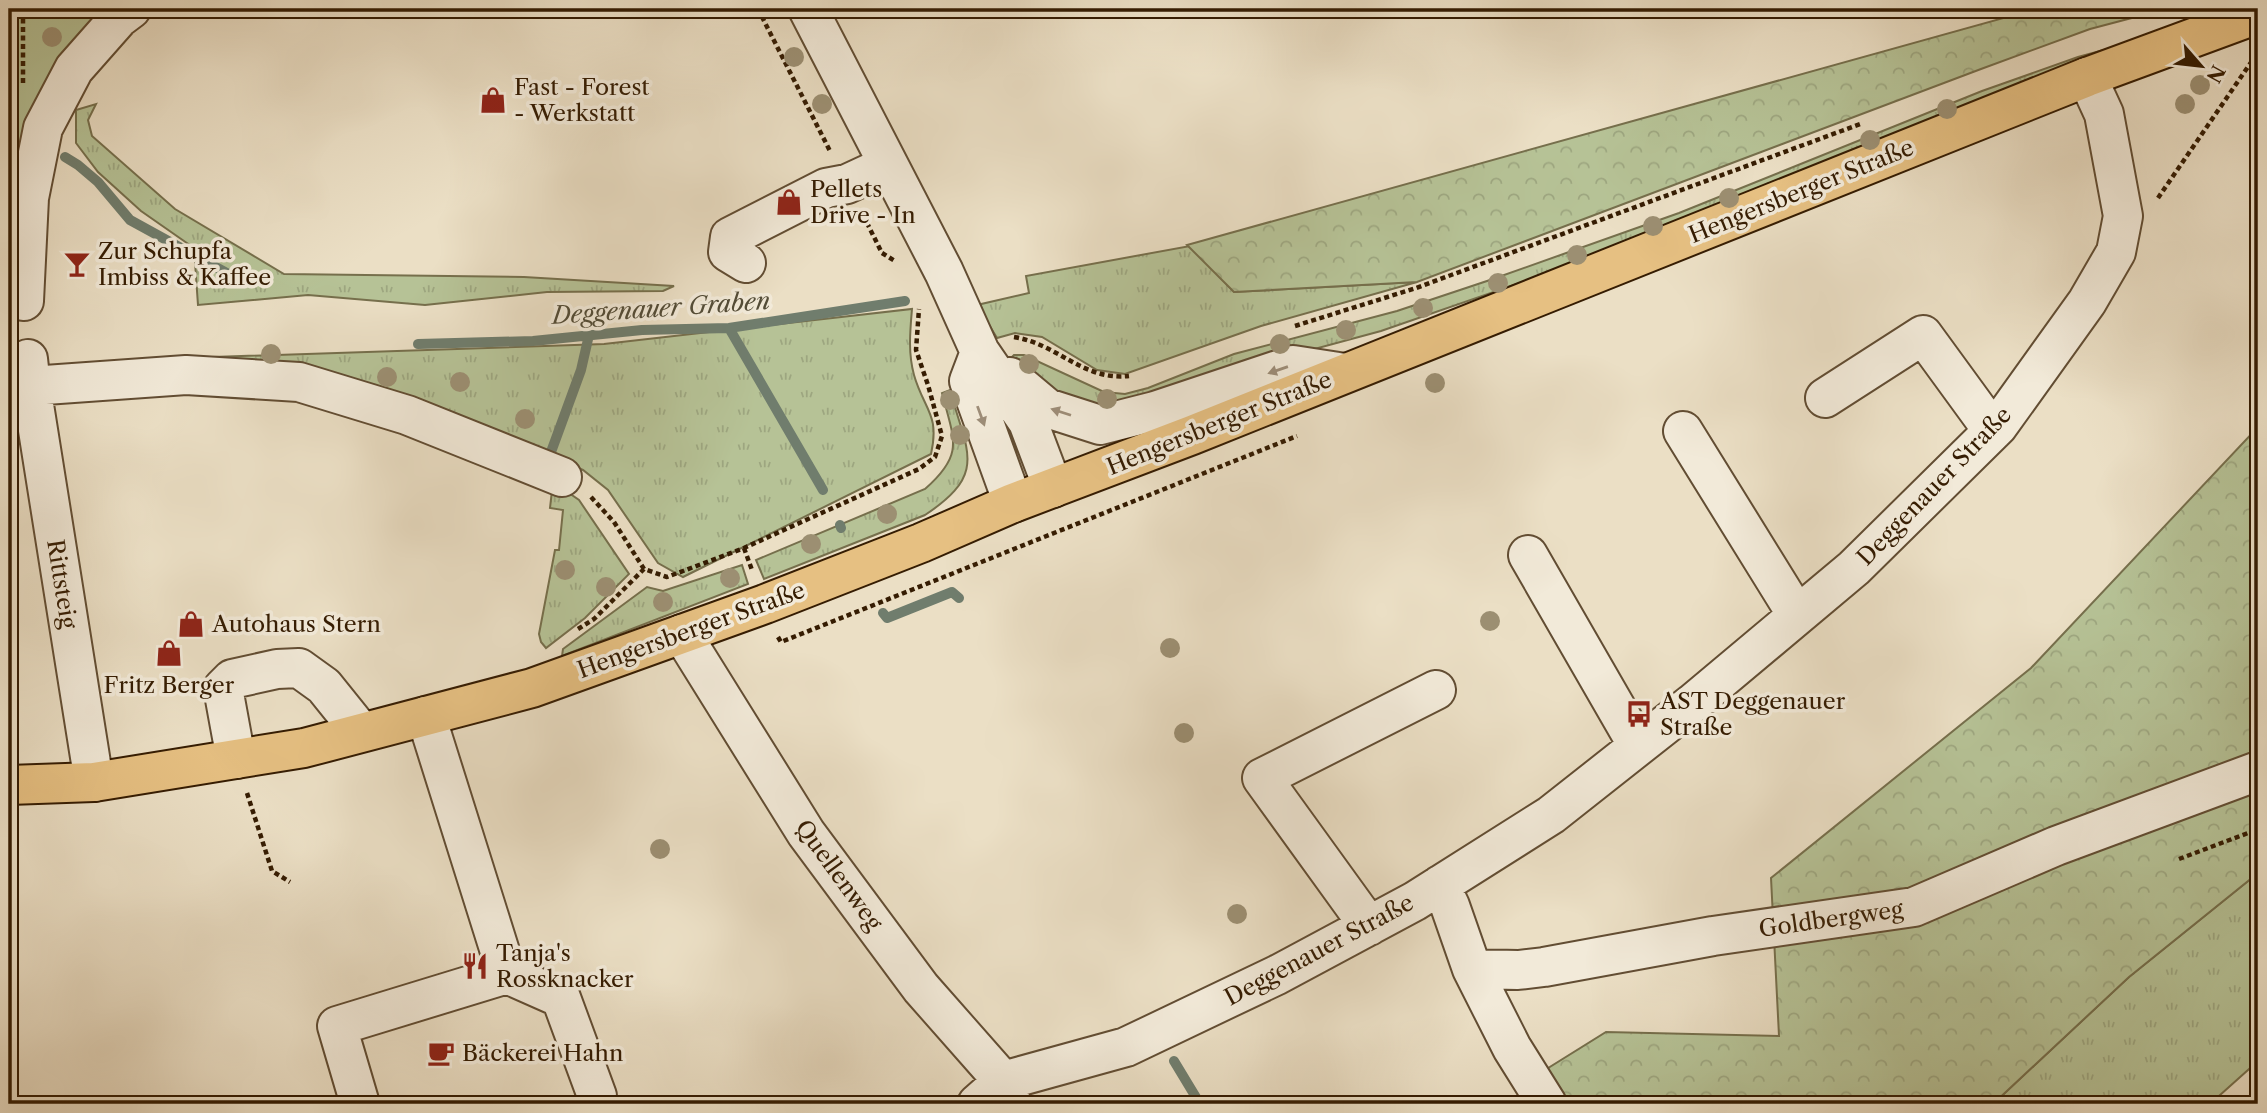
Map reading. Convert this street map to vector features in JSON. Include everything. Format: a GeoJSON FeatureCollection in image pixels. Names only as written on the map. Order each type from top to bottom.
{"type":"FeatureCollection","features":[{"type":"Feature","properties":{"kind":"main road","name":"Hengersberger Straße"},"geometry":{"type":"LineString","coordinates":[[9,785],[241,775],[304,748],[532,688],[908,548],[1013,503],[2087,77],[2258,14]]}},
{"type":"Feature","properties":{"kind":"street"},"geometry":{"type":"LineString","coordinates":[[24,301],[29,198],[43,128],[74,69],[119,18],[131,9]]}},
{"type":"Feature","properties":{"kind":"street"},"geometry":{"type":"LineString","coordinates":[[808,9],[944,272],[997,345],[1053,488]]}},
{"type":"Feature","properties":{"kind":"street","name":"Deggenauer Straße"},"geometry":{"type":"LineString","coordinates":[[997,1097],[1126,1047],[1277,975],[1440,885],[1551,815],[1693,703],[1854,568],[1993,431],[2087,302],[2116,251],[2123,216],[2104,114],[2087,77]]}},
{"type":"Feature","properties":{"kind":"street"},"geometry":{"type":"LineString","coordinates":[[746,263],[727,252],[730,237],[826,188],[847,184],[888,165]]}},
{"type":"Feature","properties":{"kind":"street"},"geometry":{"type":"LineString","coordinates":[[1825,398],[1923,335],[1993,431]]}},
{"type":"Feature","properties":{"kind":"street"},"geometry":{"type":"LineString","coordinates":[[997,345],[969,381],[1013,503]]}},
{"type":"Feature","properties":{"kind":"street","name":"Hengersberger Straße"},"geometry":{"type":"LineString","coordinates":[[997,345],[1047,408],[1100,425],[1155,411],[1293,365],[1345,373]]}},
{"type":"Feature","properties":{"kind":"street","name":"Rittsteig"},"geometry":{"type":"LineString","coordinates":[[94,782],[29,373],[186,375],[299,382],[407,415],[562,477]]}},
{"type":"Feature","properties":{"kind":"street"},"geometry":{"type":"LineString","coordinates":[[1683,431],[1797,615]]}},
{"type":"Feature","properties":{"kind":"street"},"geometry":{"type":"LineString","coordinates":[[1528,555],[1637,746]]}},
{"type":"Feature","properties":{"kind":"street","name":"Quellenweg"},"geometry":{"type":"LineString","coordinates":[[682,634],[806,833],[921,988],[997,1097]]}},
{"type":"Feature","properties":{"kind":"street"},"geometry":{"type":"LineString","coordinates":[[241,775],[223,688],[232,679],[277,669],[299,668],[324,686],[361,732]]}},
{"type":"Feature","properties":{"kind":"street"},"geometry":{"type":"LineString","coordinates":[[1369,926],[1262,778],[1436,690]]}},
{"type":"Feature","properties":{"kind":"street"},"geometry":{"type":"LineString","coordinates":[[426,716],[507,974]]}},
{"type":"Feature","properties":{"kind":"street","name":"Goldbergweg"},"geometry":{"type":"LineString","coordinates":[[1472,969],[1518,971],[1713,936],[1914,907],[2056,846],[2258,771]]}},
{"type":"Feature","properties":{"kind":"street"},"geometry":{"type":"LineString","coordinates":[[1440,885],[1472,969],[1512,1048],[1548,1104]]}},
{"type":"Feature","properties":{"kind":"street"},"geometry":{"type":"LineString","coordinates":[[360,1104],[337,1026],[507,974],[561,998],[597,1096]]}},
{"type":"Feature","properties":{"kind":"path"},"geometry":{"type":"LineString","coordinates":[[2156,200],[2254,58]]}},
{"type":"Feature","properties":{"kind":"path"},"geometry":{"type":"LineString","coordinates":[[1289,328],[1416,288],[1873,120]]}},
{"type":"Feature","properties":{"kind":"path"},"geometry":{"type":"LineString","coordinates":[[997,345],[1032,340],[1097,375],[1114,378],[1138,374]]}},
{"type":"Feature","properties":{"kind":"path"},"geometry":{"type":"LineString","coordinates":[[562,477],[593,498],[614,522],[644,569],[667,577],[744,548],[919,469],[935,457],[942,436],[928,385]]}},
{"type":"Feature","properties":{"kind":"path"},"geometry":{"type":"LineString","coordinates":[[571,634],[594,619],[644,569]]}},
{"type":"Feature","properties":{"kind":"path"},"geometry":{"type":"LineString","coordinates":[[241,775],[272,871],[290,883]]}},
{"type":"Feature","properties":{"kind":"path"},"geometry":{"type":"LineString","coordinates":[[2179,859],[2258,827]]}},
{"type":"Feature","properties":{"kind":"green space"},"geometry":{"type":"Polygon","coordinates":[[[9,9],[124,9],[72,68],[9,288],[9,9]]]}},
{"type":"Feature","properties":{"kind":"green space"},"geometry":{"type":"Polygon","coordinates":[[[2036,9],[2166,9],[2090,29],[1417,282],[1234,292],[1187,245],[2036,9]]]}},
{"type":"Feature","properties":{"kind":"green space"},"geometry":{"type":"Polygon","coordinates":[[[2137,41],[1626,246],[1381,331],[1100,407],[1063,396],[1022,372],[1012,357],[1024,355],[1104,392],[1125,394],[1148,388],[1234,354],[1397,311],[1490,280],[1679,213],[1982,91],[2078,57],[2137,41]]]}},
{"type":"Feature","properties":{"kind":"green space"},"geometry":{"type":"Polygon","coordinates":[[[96,104],[88,120],[92,136],[175,209],[284,274],[524,277],[674,286],[663,291],[547,292],[425,305],[308,295],[198,305],[194,248],[141,211],[98,172],[76,143],[76,110],[96,104]]]}},
{"type":"Feature","properties":{"kind":"green space"},"geometry":{"type":"Polygon","coordinates":[[[1190,246],[1234,292],[1417,282],[1261,326],[1125,374],[1097,370],[1042,337],[1015,333],[997,338],[977,305],[1029,293],[1026,276],[1190,246]]]}},
{"type":"Feature","properties":{"kind":"green space"},"geometry":{"type":"Polygon","coordinates":[[[912,309],[911,359],[934,430],[931,454],[683,577],[658,563],[608,490],[583,470],[352,380],[183,358],[604,344],[912,309]]]}},
{"type":"Feature","properties":{"kind":"green space"},"geometry":{"type":"Polygon","coordinates":[[[950,390],[968,460],[958,486],[945,500],[925,515],[764,579],[756,560],[925,489],[938,477],[951,456],[953,446],[942,393],[950,390]]]}},
{"type":"Feature","properties":{"kind":"green space"},"geometry":{"type":"Polygon","coordinates":[[[2258,427],[2258,873],[2129,977],[1993,1104],[1568,1104],[1545,1070],[1606,1032],[1779,1036],[1771,878],[2031,668],[2258,427]]]}},
{"type":"Feature","properties":{"kind":"green space"},"geometry":{"type":"Polygon","coordinates":[[[553,482],[579,500],[629,574],[585,618],[546,648],[539,634],[555,550],[559,550],[563,510],[550,508],[553,482]]]}},
{"type":"Feature","properties":{"kind":"green space"},"geometry":{"type":"Polygon","coordinates":[[[742,565],[748,584],[562,656],[563,649],[647,587],[663,591],[742,565]]]}},
{"type":"Feature","properties":{"kind":"green space"},"geometry":{"type":"Polygon","coordinates":[[[2258,873],[2258,1061],[2210,1104],[1993,1104],[2129,977],[2258,873]]]}},
{"type":"Feature","properties":{"kind":"waterway","name":"Deggenauer Graben"},"geometry":{"type":"LineString","coordinates":[[65,157],[98,182],[130,220],[243,282]]}},
{"type":"Feature","properties":{"kind":"waterway","name":"Deggenauer Graben"},"geometry":{"type":"LineString","coordinates":[[418,344],[533,341],[642,330],[729,328],[905,301]]}},
{"type":"Feature","properties":{"kind":"waterway"},"geometry":{"type":"LineString","coordinates":[[729,328],[823,490]]}},
{"type":"Feature","properties":{"kind":"waterway"},"geometry":{"type":"LineString","coordinates":[[551,452],[581,370],[589,335]]}},
{"type":"Feature","properties":{"kind":"waterway"},"geometry":{"type":"LineString","coordinates":[[883,613],[887,618],[952,592],[959,598]]}},
{"type":"Feature","properties":{"kind":"waterway"},"geometry":{"type":"LineString","coordinates":[[1174,1061],[1200,1104]]}},
{"type":"Feature","properties":{"kind":"place","name":"Fast - Forest - Werkstatt"},"geometry":{"type":"Point","coordinates":[493,100]}},
{"type":"Feature","properties":{"kind":"place","name":"Pellets Drive - In"},"geometry":{"type":"Point","coordinates":[789,202]}},
{"type":"Feature","properties":{"kind":"place","name":"Zur Schupfa Imbiss & Kaffee"},"geometry":{"type":"Point","coordinates":[77,264]}},
{"type":"Feature","properties":{"kind":"place","name":"Autohaus Stern"},"geometry":{"type":"Point","coordinates":[191,624]}},
{"type":"Feature","properties":{"kind":"place","name":"Fritz Berger"},"geometry":{"type":"Point","coordinates":[169,653]}},
{"type":"Feature","properties":{"kind":"place","name":"AST Deggenauer Straße"},"geometry":{"type":"Point","coordinates":[1639,714]}},
{"type":"Feature","properties":{"kind":"place","name":"Tanja's Rossknacker"},"geometry":{"type":"Point","coordinates":[475,966]}},
{"type":"Feature","properties":{"kind":"place","name":"Bäckerei Hahn"},"geometry":{"type":"Point","coordinates":[441,1053]}}]}
